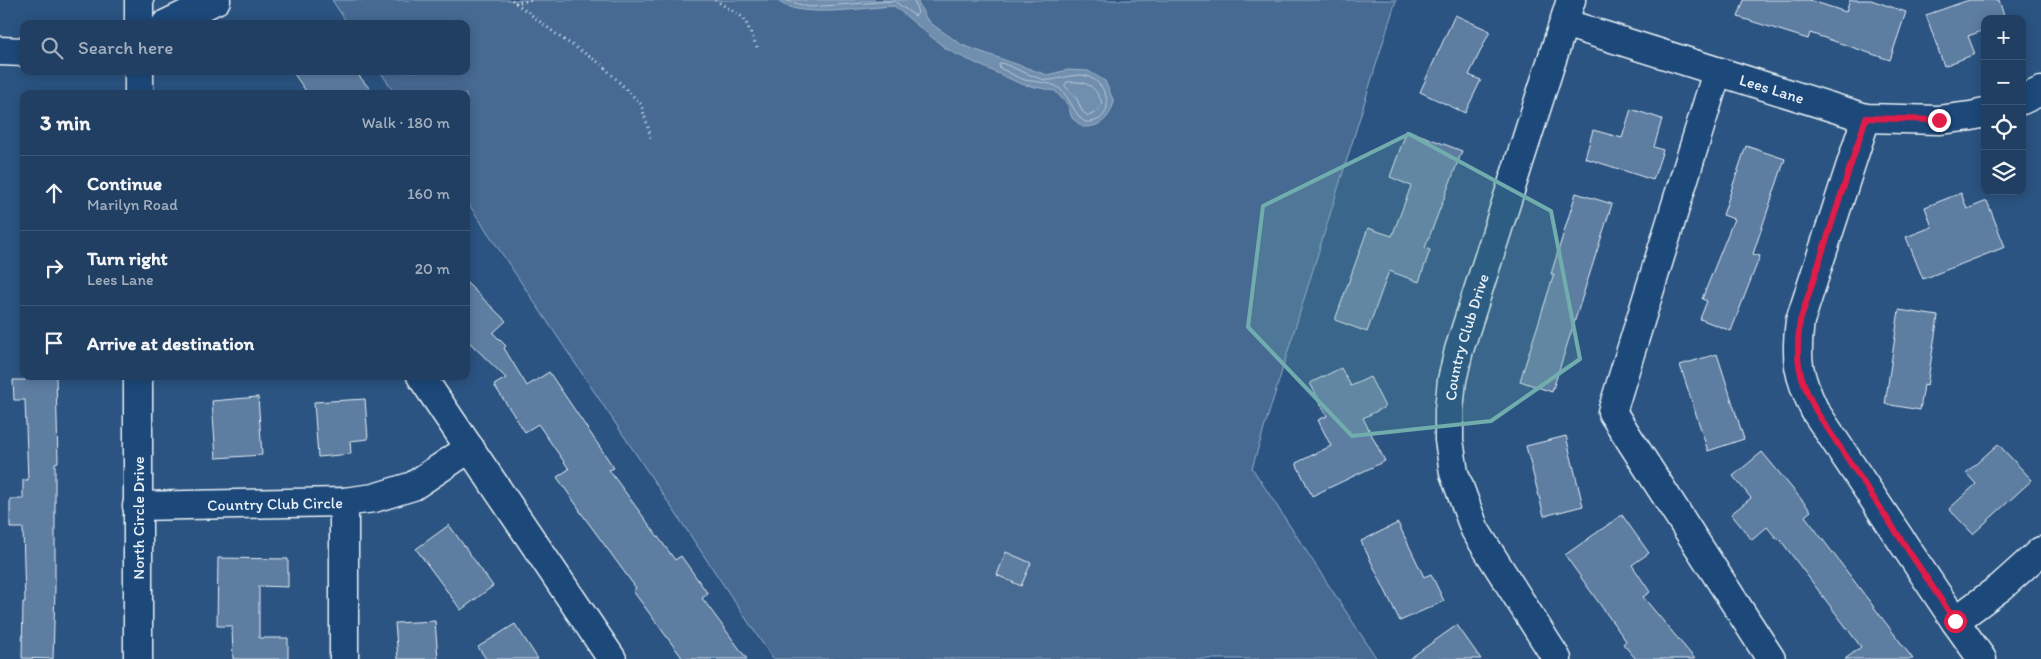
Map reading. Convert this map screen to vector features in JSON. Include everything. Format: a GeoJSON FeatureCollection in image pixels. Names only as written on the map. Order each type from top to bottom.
{"type":"FeatureCollection","features":[{"type":"Feature","properties":{"kind":"street"},"geometry":{"type":"LineString","coordinates":[[139,0],[139,20]]}},
{"type":"Feature","properties":{"kind":"street"},"geometry":{"type":"LineString","coordinates":[[174,20],[216,0]]}},
{"type":"Feature","properties":{"kind":"street","name":"Lees Lane"},"geometry":{"type":"LineString","coordinates":[[1567,11],[1717,72],[1866,118],[1939,120],[1981,113]]}},
{"type":"Feature","properties":{"kind":"street","name":"Country Club Drive"},"geometry":{"type":"LineString","coordinates":[[1557,659],[1476,530],[1454,473],[1449,410],[1452,380],[1459,350],[1567,11]]}},
{"type":"Feature","properties":{"kind":"street"},"geometry":{"type":"LineString","coordinates":[[0,51],[20,52]]}},
{"type":"Feature","properties":{"kind":"street"},"geometry":{"type":"LineString","coordinates":[[1717,72],[1612,412],[1771,659]]}},
{"type":"Feature","properties":{"kind":"street"},"geometry":{"type":"LineString","coordinates":[[139,75],[139,90]]}},
{"type":"Feature","properties":{"kind":"street"},"geometry":{"type":"LineString","coordinates":[[2026,98],[2041,91]]}},
{"type":"Feature","properties":{"kind":"street"},"geometry":{"type":"LineString","coordinates":[[1866,118],[1800,321],[1797,344],[1798,366],[1803,386],[1816,411],[1982,659]]}},
{"type":"Feature","properties":{"kind":"street","name":"North Circle Drive"},"geometry":{"type":"LineString","coordinates":[[138,380],[138,659]]}},
{"type":"Feature","properties":{"kind":"street"},"geometry":{"type":"LineString","coordinates":[[424,380],[612,659]]}},
{"type":"Feature","properties":{"kind":"street"},"geometry":{"type":"LineString","coordinates":[[344,502],[374,498],[413,486],[470,448]]}},
{"type":"Feature","properties":{"kind":"street","name":"Country Club Circle"},"geometry":{"type":"LineString","coordinates":[[137,506],[344,502],[344,659]]}},
{"type":"Feature","properties":{"kind":"street"},"geometry":{"type":"LineString","coordinates":[[1955,621],[2001,587],[2041,551]]}},
{"type":"Feature","properties":{"kind":"path"},"geometry":{"type":"LineString","coordinates":[[513,2],[533,0]]}},
{"type":"Feature","properties":{"kind":"path"},"geometry":{"type":"LineString","coordinates":[[715,0],[744,18],[758,49]]}},
{"type":"Feature","properties":{"kind":"path"},"geometry":{"type":"LineString","coordinates":[[513,2],[560,38],[601,64],[640,104],[652,141]]}},
{"type":"Feature","properties":{"kind":"highlighted area"},"geometry":{"type":"Polygon","coordinates":[[[1409,134],[1551,211],[1580,359],[1491,421],[1352,436],[1248,327],[1263,206],[1409,134]]]}},
{"type":"Feature","properties":{"kind":"shaded area"},"geometry":{"type":"Polygon","coordinates":[[[332,0],[1396,0],[1252,468],[1377,659],[773,659],[470,206],[470,90],[392,90],[383,75],[470,75],[470,20],[345,20],[332,0]]]}},
{"type":"Feature","properties":{"kind":"water"},"geometry":{"type":"Polygon","coordinates":[[[777,0],[919,0],[918,3],[926,18],[962,45],[1047,75],[1068,70],[1088,71],[1105,81],[1114,102],[1110,113],[1103,121],[1089,127],[1083,127],[1072,118],[1068,105],[1055,91],[1021,84],[956,54],[945,48],[894,6],[815,11],[799,10],[786,6],[777,0]]]}},
{"type":"Feature","properties":{"kind":"building"},"geometry":{"type":"Polygon","coordinates":[[[1744,0],[1809,0],[1846,12],[1850,0],[1871,0],[1906,12],[1890,60],[1810,33],[1808,39],[1738,17],[1744,0]]]}},
{"type":"Feature","properties":{"kind":"building"},"geometry":{"type":"Polygon","coordinates":[[[1969,0],[1999,0],[2004,15],[1981,15],[1981,31],[1968,36],[1975,54],[1944,66],[1926,15],[1969,0]]]}},
{"type":"Feature","properties":{"kind":"building"},"geometry":{"type":"Polygon","coordinates":[[[1455,15],[1490,31],[1469,75],[1481,80],[1465,113],[1420,92],[1455,15]]]}},
{"type":"Feature","properties":{"kind":"building"},"geometry":{"type":"Polygon","coordinates":[[[295,75],[358,75],[371,90],[305,90],[295,75]]]}},
{"type":"Feature","properties":{"kind":"building"},"geometry":{"type":"Polygon","coordinates":[[[1631,109],[1662,119],[1654,147],[1663,150],[1653,180],[1585,158],[1593,130],[1622,138],[1631,109]]]}},
{"type":"Feature","properties":{"kind":"building"},"geometry":{"type":"Polygon","coordinates":[[[1407,130],[1462,151],[1425,248],[1430,250],[1419,282],[1389,271],[1367,332],[1335,320],[1368,228],[1392,236],[1411,186],[1390,177],[1407,130]]]}},
{"type":"Feature","properties":{"kind":"building"},"geometry":{"type":"Polygon","coordinates":[[[1746,146],[1785,159],[1753,254],[1760,256],[1731,331],[1700,319],[1707,301],[1702,299],[1734,219],[1723,215],[1746,146]]]}},
{"type":"Feature","properties":{"kind":"building"},"geometry":{"type":"Polygon","coordinates":[[[1576,193],[1612,204],[1552,392],[1520,381],[1554,274],[1551,274],[1576,193]]]}},
{"type":"Feature","properties":{"kind":"building"},"geometry":{"type":"Polygon","coordinates":[[[1961,193],[1967,209],[1987,201],[2005,247],[1923,279],[1906,237],[1932,227],[1925,207],[1961,193]]]}},
{"type":"Feature","properties":{"kind":"building"},"geometry":{"type":"Polygon","coordinates":[[[470,286],[506,321],[493,333],[506,346],[504,348],[527,386],[549,372],[614,468],[609,470],[675,560],[681,556],[708,594],[702,598],[747,659],[683,659],[633,591],[636,588],[557,477],[569,469],[538,424],[525,432],[494,385],[506,378],[470,343],[470,286]]]}},
{"type":"Feature","properties":{"kind":"building"},"geometry":{"type":"Polygon","coordinates":[[[1899,310],[1938,316],[1927,386],[1924,385],[1920,410],[1885,404],[1899,310]]]}},
{"type":"Feature","properties":{"kind":"building"},"geometry":{"type":"Polygon","coordinates":[[[1717,354],[1744,439],[1708,451],[1680,365],[1717,354]]]}},
{"type":"Feature","properties":{"kind":"building"},"geometry":{"type":"Polygon","coordinates":[[[1341,368],[1351,386],[1370,377],[1385,407],[1363,418],[1385,461],[1312,496],[1296,463],[1331,446],[1318,420],[1327,416],[1310,383],[1341,368]]]}},
{"type":"Feature","properties":{"kind":"building"},"geometry":{"type":"Polygon","coordinates":[[[13,380],[56,380],[58,462],[55,463],[53,659],[22,658],[23,602],[25,602],[23,528],[10,528],[10,499],[23,499],[23,480],[28,480],[25,400],[14,400],[13,380]]]}},
{"type":"Feature","properties":{"kind":"building"},"geometry":{"type":"Polygon","coordinates":[[[258,397],[262,455],[216,458],[212,401],[258,397]]]}},
{"type":"Feature","properties":{"kind":"building"},"geometry":{"type":"Polygon","coordinates":[[[365,399],[368,439],[350,441],[351,454],[318,457],[314,402],[365,399]]]}},
{"type":"Feature","properties":{"kind":"building"},"geometry":{"type":"Polygon","coordinates":[[[1566,436],[1583,506],[1544,516],[1526,446],[1566,436]]]}},
{"type":"Feature","properties":{"kind":"building"},"geometry":{"type":"Polygon","coordinates":[[[1998,444],[2032,480],[1973,534],[1949,509],[1976,484],[1966,473],[1998,444]]]}},
{"type":"Feature","properties":{"kind":"building"},"geometry":{"type":"Polygon","coordinates":[[[1762,452],[1811,511],[1805,516],[1913,659],[1845,659],[1861,647],[1779,538],[1777,539],[1767,527],[1752,540],[1731,514],[1751,498],[1733,476],[1762,452]]]}},
{"type":"Feature","properties":{"kind":"building"},"geometry":{"type":"Polygon","coordinates":[[[1622,515],[1649,553],[1632,565],[1650,592],[1643,597],[1695,659],[1636,659],[1623,644],[1626,641],[1565,555],[1622,515]]]}},
{"type":"Feature","properties":{"kind":"building"},"geometry":{"type":"Polygon","coordinates":[[[1398,523],[1424,577],[1431,574],[1444,601],[1400,621],[1361,541],[1398,523]]]}},
{"type":"Feature","properties":{"kind":"building"},"geometry":{"type":"Polygon","coordinates":[[[449,525],[493,586],[461,610],[416,549],[449,525]]]}},
{"type":"Feature","properties":{"kind":"building"},"geometry":{"type":"Polygon","coordinates":[[[1006,552],[1031,563],[1021,586],[997,575],[1006,552]]]}},
{"type":"Feature","properties":{"kind":"building"},"geometry":{"type":"Polygon","coordinates":[[[218,558],[288,559],[288,587],[259,586],[259,638],[288,638],[288,659],[233,659],[232,626],[217,626],[218,558]]]}},
{"type":"Feature","properties":{"kind":"building"},"geometry":{"type":"Polygon","coordinates":[[[435,621],[438,659],[398,659],[395,623],[435,621]]]}},
{"type":"Feature","properties":{"kind":"building"},"geometry":{"type":"Polygon","coordinates":[[[515,624],[538,659],[486,659],[478,647],[515,624]]]}},
{"type":"Feature","properties":{"kind":"building"},"geometry":{"type":"Polygon","coordinates":[[[1457,625],[1481,659],[1409,659],[1457,625]]]}},
{"type":"Feature","properties":{"kind":"route"},"geometry":{"type":"LineString","coordinates":[[1939,120],[1866,118],[1800,321],[1797,344],[1798,366],[1803,386],[1816,411],[1955,621]]}}]}
